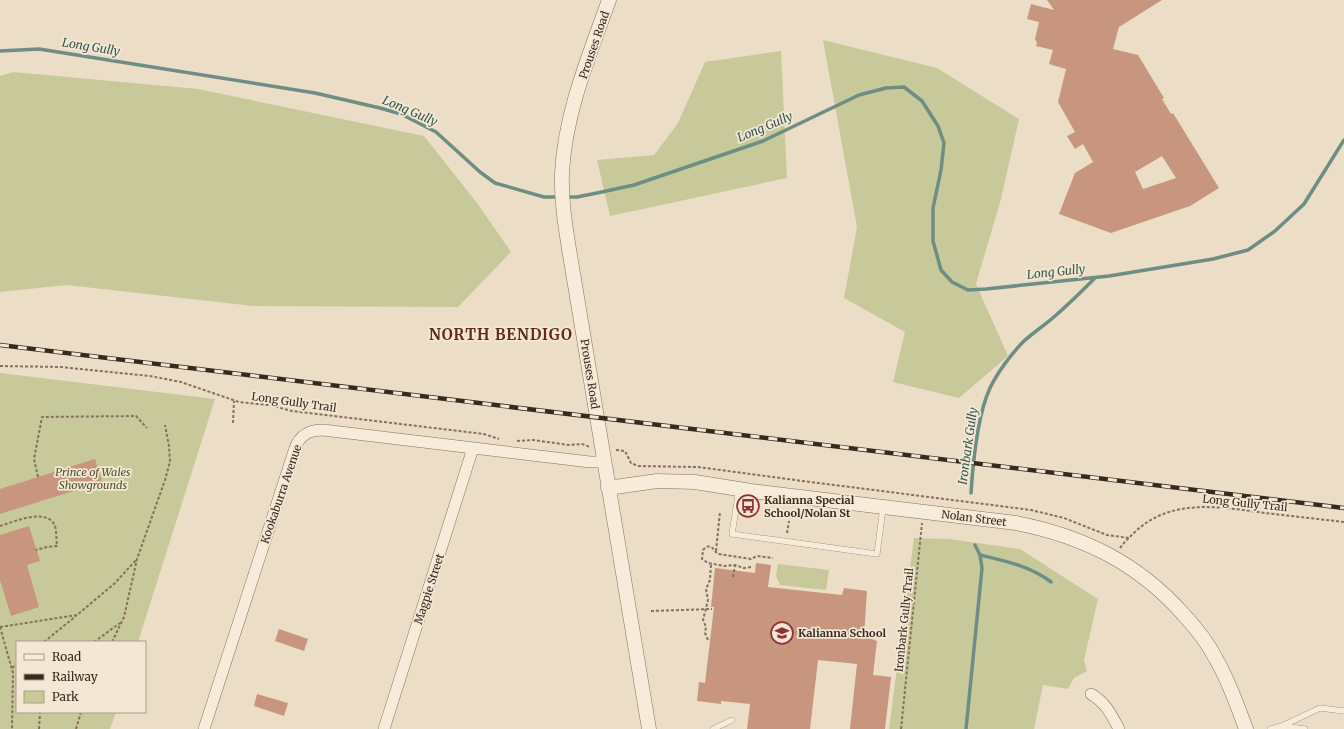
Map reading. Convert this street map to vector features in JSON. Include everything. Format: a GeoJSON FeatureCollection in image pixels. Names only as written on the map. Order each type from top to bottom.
{"type":"FeatureCollection","features":[{"type":"Feature","properties":{"kind":"street","name":"Prouses Road"},"geometry":{"type":"LineString","coordinates":[[609,0],[585,68],[572,112],[565,145],[562,188],[569,249],[608,488],[650,729]]}},
{"type":"Feature","properties":{"kind":"street","name":"Kookaburra Avenue"},"geometry":{"type":"LineString","coordinates":[[204,729],[295,448],[302,437],[313,430],[322,430],[604,462]]}},
{"type":"Feature","properties":{"kind":"street","name":"Magpie Street"},"geometry":{"type":"LineString","coordinates":[[384,729],[473,448]]}},
{"type":"Feature","properties":{"kind":"street","name":"Nolan Street"},"geometry":{"type":"LineString","coordinates":[[608,488],[657,481],[695,482],[739,489],[1016,523],[1038,528],[1079,541],[1097,548],[1144,577],[1172,601],[1191,622],[1216,657],[1246,729]]}},
{"type":"Feature","properties":{"kind":"street"},"geometry":{"type":"LineString","coordinates":[[1091,694],[1100,699],[1106,705],[1119,729]]}},
{"type":"Feature","properties":{"kind":"lane"},"geometry":{"type":"LineString","coordinates":[[739,489],[732,534],[877,554],[884,507]]}},
{"type":"Feature","properties":{"kind":"lane"},"geometry":{"type":"LineString","coordinates":[[1270,729],[1282,726],[1320,708],[1344,711]]}},
{"type":"Feature","properties":{"kind":"lane"},"geometry":{"type":"LineString","coordinates":[[713,729],[732,720]]}},
{"type":"Feature","properties":{"kind":"lane"},"geometry":{"type":"LineString","coordinates":[[1282,726],[1305,729]]}},
{"type":"Feature","properties":{"kind":"path","name":"Long Gully Trail"},"geometry":{"type":"LineString","coordinates":[[0,366],[61,367],[150,376],[181,382],[234,401],[269,405],[299,412],[484,434],[502,440]]}},
{"type":"Feature","properties":{"kind":"path"},"geometry":{"type":"LineString","coordinates":[[233,423],[234,401]]}},
{"type":"Feature","properties":{"kind":"path"},"geometry":{"type":"LineString","coordinates":[[38,477],[34,459],[42,417],[136,416],[147,428]]}},
{"type":"Feature","properties":{"kind":"path"},"geometry":{"type":"LineString","coordinates":[[112,641],[124,616],[137,559],[170,462],[166,425]]}},
{"type":"Feature","properties":{"kind":"path"},"geometry":{"type":"LineString","coordinates":[[513,442],[533,440],[569,445],[582,444],[586,447]]}},
{"type":"Feature","properties":{"kind":"path","name":"Long Gully Trail"},"geometry":{"type":"LineString","coordinates":[[1122,546],[1129,538],[1157,516],[1178,509],[1195,507],[1237,509],[1344,522]]}},
{"type":"Feature","properties":{"kind":"path"},"geometry":{"type":"LineString","coordinates":[[715,552],[720,512]]}},
{"type":"Feature","properties":{"kind":"path","name":"Ironbark Gully Trail"},"geometry":{"type":"LineString","coordinates":[[900,729],[924,512]]}},
{"type":"Feature","properties":{"kind":"path"},"geometry":{"type":"LineString","coordinates":[[0,526],[32,516],[42,516],[50,520],[54,525],[57,546],[36,550]]}},
{"type":"Feature","properties":{"kind":"path"},"geometry":{"type":"LineString","coordinates":[[786,542],[789,521]]}},
{"type":"Feature","properties":{"kind":"path"},"geometry":{"type":"LineString","coordinates":[[751,567],[741,568],[735,565],[724,566],[711,564],[703,561],[703,550],[710,546],[718,554],[751,559],[757,556],[773,558]]}},
{"type":"Feature","properties":{"kind":"path"},"geometry":{"type":"LineString","coordinates":[[45,641],[115,583],[137,559]]}},
{"type":"Feature","properties":{"kind":"path"},"geometry":{"type":"LineString","coordinates":[[708,640],[705,633],[706,627],[702,620],[708,600],[706,589],[710,580],[711,564]]}},
{"type":"Feature","properties":{"kind":"path"},"geometry":{"type":"LineString","coordinates":[[733,577],[735,565]]}},
{"type":"Feature","properties":{"kind":"path"},"geometry":{"type":"LineString","coordinates":[[651,610],[712,609]]}},
{"type":"Feature","properties":{"kind":"path"},"geometry":{"type":"LineString","coordinates":[[12,729],[13,673],[0,627],[77,615]]}},
{"type":"Feature","properties":{"kind":"path"},"geometry":{"type":"LineString","coordinates":[[95,641],[121,622]]}},
{"type":"Feature","properties":{"kind":"path"},"geometry":{"type":"LineString","coordinates":[[12,668],[16,665]]}},
{"type":"Feature","properties":{"kind":"path"},"geometry":{"type":"LineString","coordinates":[[38,729],[40,713]]}},
{"type":"Feature","properties":{"kind":"path"},"geometry":{"type":"LineString","coordinates":[[76,729],[81,713]]}},
{"type":"Feature","properties":{"kind":"green space"},"geometry":{"type":"Polygon","coordinates":[[[823,40],[937,68],[1019,119],[1001,199],[976,284],[1008,356],[959,398],[893,382],[905,332],[844,298],[857,227],[823,40]]]}},
{"type":"Feature","properties":{"kind":"green space"},"geometry":{"type":"Polygon","coordinates":[[[781,51],[787,178],[610,216],[597,160],[654,155],[678,123],[705,62],[781,51]]]}},
{"type":"Feature","properties":{"kind":"green space"},"geometry":{"type":"Polygon","coordinates":[[[13,72],[198,89],[424,136],[477,203],[511,252],[458,307],[253,306],[67,285],[0,292],[0,76],[13,72]]]}},
{"type":"Feature","properties":{"kind":"green space","name":"Prince of Wales Showgrounds"},"geometry":{"type":"Polygon","coordinates":[[[0,373],[215,399],[138,641],[16,641],[16,713],[116,713],[110,729],[0,729],[0,373]]]}},
{"type":"Feature","properties":{"kind":"green space"},"geometry":{"type":"Polygon","coordinates":[[[914,538],[949,539],[1020,549],[1098,599],[1084,660],[1087,671],[1074,678],[1068,689],[1043,685],[1034,729],[889,729],[914,538]]]}},
{"type":"Feature","properties":{"kind":"green space"},"geometry":{"type":"Polygon","coordinates":[[[778,564],[829,570],[826,590],[780,585],[776,576],[778,564]]]}},
{"type":"Feature","properties":{"kind":"building"},"geometry":{"type":"Polygon","coordinates":[[[1047,0],[1162,0],[1119,27],[1113,49],[1138,55],[1164,98],[1162,99],[1171,114],[1173,113],[1219,188],[1190,206],[1111,233],[1059,214],[1075,173],[1093,162],[1083,144],[1075,149],[1067,136],[1075,132],[1058,102],[1066,69],[1049,64],[1053,50],[1036,46],[1037,43],[1035,39],[1039,22],[1027,19],[1031,4],[1054,10],[1047,0]],[[1162,156],[1135,172],[1143,189],[1176,178],[1162,156]]]}},
{"type":"Feature","properties":{"kind":"building"},"geometry":{"type":"Polygon","coordinates":[[[95,459],[102,482],[0,514],[0,489],[95,459]]]}},
{"type":"Feature","properties":{"kind":"building"},"geometry":{"type":"Polygon","coordinates":[[[29,526],[40,561],[27,565],[39,607],[11,616],[0,580],[0,535],[29,526]]]}},
{"type":"Feature","properties":{"kind":"building"},"geometry":{"type":"Polygon","coordinates":[[[756,563],[771,565],[768,587],[842,595],[844,588],[867,591],[864,636],[877,641],[873,675],[891,677],[885,729],[850,729],[857,664],[818,660],[810,729],[747,729],[750,704],[721,701],[721,704],[697,701],[699,682],[705,683],[714,607],[711,607],[715,568],[755,573],[756,563]]]}},
{"type":"Feature","properties":{"kind":"building"},"geometry":{"type":"Polygon","coordinates":[[[279,629],[308,639],[304,651],[275,641],[279,629]]]}},
{"type":"Feature","properties":{"kind":"building"},"geometry":{"type":"Polygon","coordinates":[[[257,694],[288,703],[284,716],[254,706],[257,694]]]}},
{"type":"Feature","properties":{"kind":"waterway","name":"Long Gully"},"geometry":{"type":"LineString","coordinates":[[0,51],[39,49],[315,93],[380,108],[401,114],[436,132],[480,172],[495,183],[544,197],[559,197]]}},
{"type":"Feature","properties":{"kind":"waterway","name":"Long Gully"},"geometry":{"type":"LineString","coordinates":[[565,197],[577,197],[634,185],[763,141],[859,95],[886,88],[904,87],[922,101],[938,126],[944,143],[941,170],[933,208],[933,241],[941,270],[952,282],[968,290],[986,289],[1109,276],[1213,259],[1248,250],[1275,231],[1304,204],[1344,140]]}},
{"type":"Feature","properties":{"kind":"waterway","name":"Ironbark Gully"},"geometry":{"type":"LineString","coordinates":[[971,493],[974,454],[979,425],[986,399],[993,382],[1005,363],[1024,341],[1051,319],[1095,278]]}},
{"type":"Feature","properties":{"kind":"waterway","name":"Ironbark Gully"},"geometry":{"type":"LineString","coordinates":[[966,729],[982,568],[980,555],[975,545]]}},
{"type":"Feature","properties":{"kind":"waterway"},"geometry":{"type":"LineString","coordinates":[[980,555],[1026,568],[1043,576],[1051,582]]}},
{"type":"Feature","properties":{"kind":"railway"},"geometry":{"type":"LineString","coordinates":[[0,345],[1344,508]]}},
{"type":"Feature","properties":{"kind":"place","name":"Kalianna Special School/Nolan St"},"geometry":{"type":"Point","coordinates":[748,506]}},
{"type":"Feature","properties":{"kind":"place","name":"Kalianna School"},"geometry":{"type":"Point","coordinates":[782,633]}},
{"type":"Feature","properties":{"kind":"district","name":"NORTH BENDIGO"},"geometry":{"type":"Point","coordinates":[501,335]}}]}
